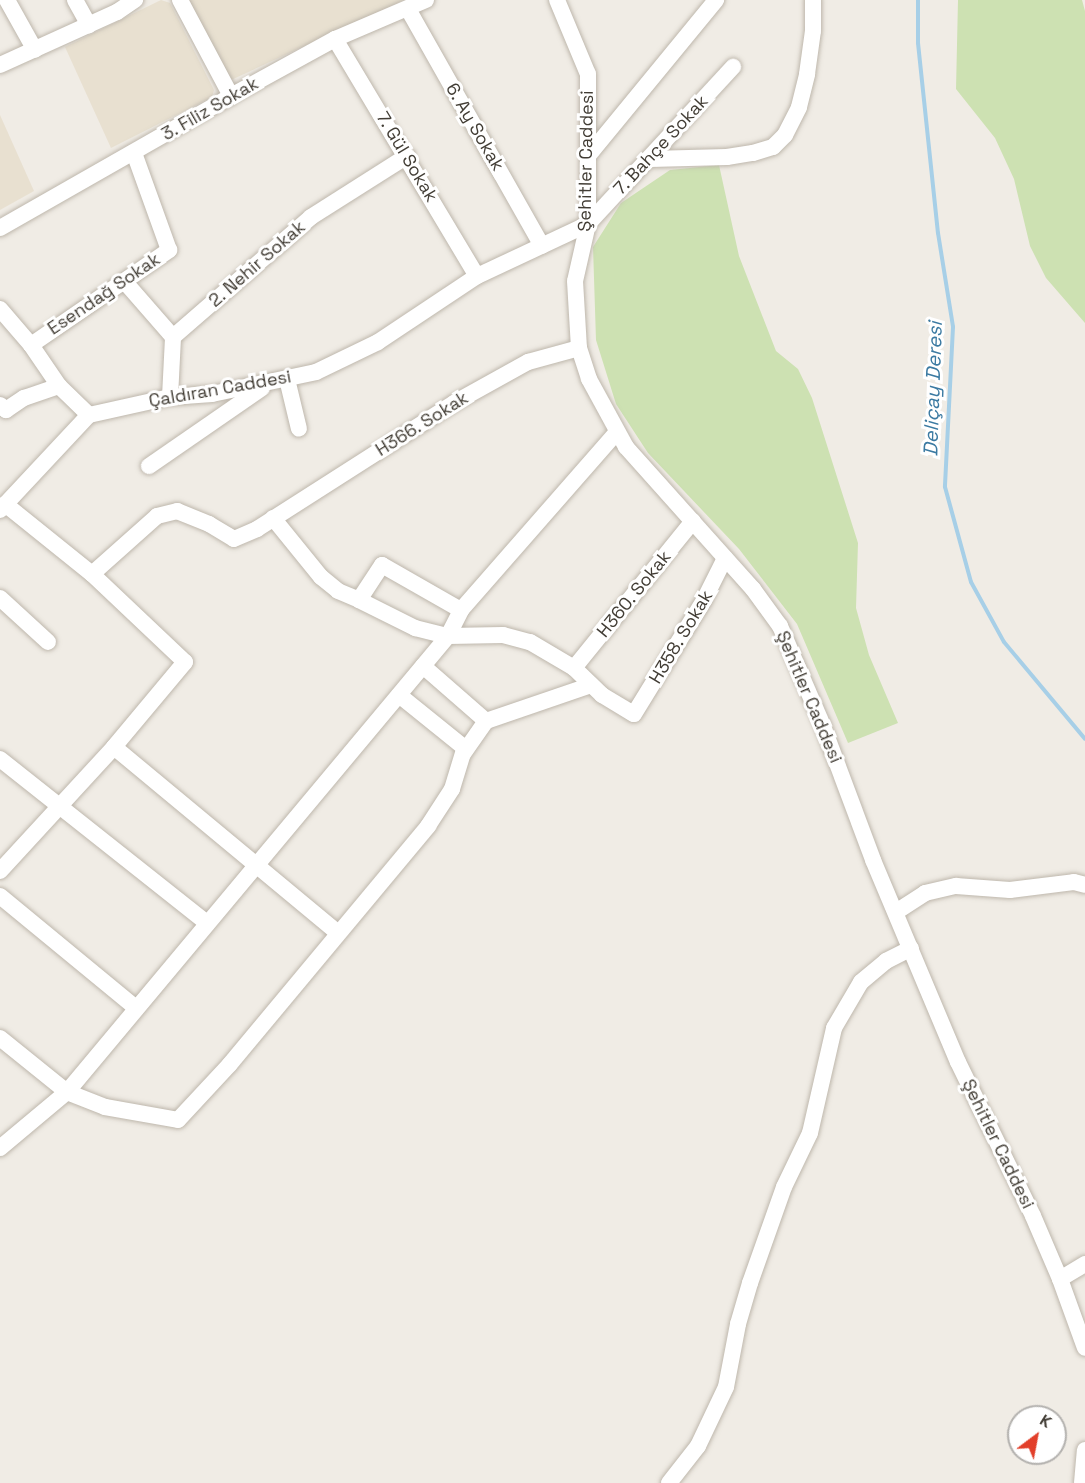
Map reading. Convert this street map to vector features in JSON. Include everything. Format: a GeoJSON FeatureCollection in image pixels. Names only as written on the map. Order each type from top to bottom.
{"type":"FeatureCollection","features":[{"type":"Feature","properties":{"kind":"street"},"geometry":{"type":"LineString","coordinates":[[7,0],[35,50]]}},
{"type":"Feature","properties":{"kind":"street"},"geometry":{"type":"LineString","coordinates":[[75,0],[89,24]]}},
{"type":"Feature","properties":{"kind":"street"},"geometry":{"type":"LineString","coordinates":[[0,65],[117,12],[135,0]]}},
{"type":"Feature","properties":{"kind":"street"},"geometry":{"type":"LineString","coordinates":[[180,0],[231,96]]}},
{"type":"Feature","properties":{"kind":"street","name":"Şehitler Caddesi"},"geometry":{"type":"LineString","coordinates":[[557,0],[588,74],[588,224],[575,281],[579,348],[589,379],[626,447],[753,589],[780,626],[823,726],[873,860],[958,1062],[1028,1206],[1060,1279],[1085,1348]]}},
{"type":"Feature","properties":{"kind":"street"},"geometry":{"type":"LineString","coordinates":[[588,156],[716,0]]}},
{"type":"Feature","properties":{"kind":"street"},"geometry":{"type":"LineString","coordinates":[[650,159],[727,157],[773,147],[785,135],[799,107],[807,74],[813,31],[813,0]]}},
{"type":"Feature","properties":{"kind":"street","name":"3. Filiz Sokak"},"geometry":{"type":"LineString","coordinates":[[0,228],[335,39],[420,2]]}},
{"type":"Feature","properties":{"kind":"street","name":"6. Ay Sokak"},"geometry":{"type":"LineString","coordinates":[[420,2],[542,246]]}},
{"type":"Feature","properties":{"kind":"street","name":"7. Gül Sokak"},"geometry":{"type":"LineString","coordinates":[[335,39],[477,276]]}},
{"type":"Feature","properties":{"kind":"street","name":"7. Bahçe Sokak"},"geometry":{"type":"LineString","coordinates":[[588,224],[733,67]]}},
{"type":"Feature","properties":{"kind":"street","name":"Esendağ Sokak"},"geometry":{"type":"LineString","coordinates":[[89,415],[59,386],[31,345],[169,250],[134,153]]}},
{"type":"Feature","properties":{"kind":"street","name":"2. Nehir Sokak"},"geometry":{"type":"LineString","coordinates":[[173,337],[311,217],[407,156]]}},
{"type":"Feature","properties":{"kind":"street","name":"Çaldıran Caddesi"},"geometry":{"type":"LineString","coordinates":[[89,415],[170,397],[213,394],[316,372],[378,342],[477,276],[588,224]]}},
{"type":"Feature","properties":{"kind":"street"},"geometry":{"type":"LineString","coordinates":[[125,282],[173,337],[170,397]]}},
{"type":"Feature","properties":{"kind":"street"},"geometry":{"type":"LineString","coordinates":[[4,320],[31,345]]}},
{"type":"Feature","properties":{"kind":"street","name":"H366. Sokak"},"geometry":{"type":"LineString","coordinates":[[92,574],[157,516],[177,511],[209,524],[234,539],[256,529],[454,404],[528,362],[579,348]]}},
{"type":"Feature","properties":{"kind":"street"},"geometry":{"type":"LineString","coordinates":[[150,466],[278,381],[299,429]]}},
{"type":"Feature","properties":{"kind":"street"},"geometry":{"type":"LineString","coordinates":[[2,411],[24,398],[59,386]]}},
{"type":"Feature","properties":{"kind":"street"},"geometry":{"type":"LineString","coordinates":[[0,871],[114,747],[185,662],[92,574],[3,507],[89,415]]}},
{"type":"Feature","properties":{"kind":"street"},"geometry":{"type":"LineString","coordinates":[[0,1148],[8,1144],[66,1092],[448,636],[461,610],[617,432]]}},
{"type":"Feature","properties":{"kind":"street"},"geometry":{"type":"LineString","coordinates":[[0,1038],[66,1092],[105,1107],[178,1120],[230,1064],[428,826],[452,789],[466,749],[486,721],[591,685],[574,668],[530,642],[503,635],[448,636],[416,628],[339,591],[321,577],[273,518]]}},
{"type":"Feature","properties":{"kind":"street","name":"H360. Sokak"},"geometry":{"type":"LineString","coordinates":[[574,668],[693,521]]}},
{"type":"Feature","properties":{"kind":"street","name":"H358. Sokak"},"geometry":{"type":"LineString","coordinates":[[591,685],[602,695],[634,714],[704,600],[725,558]]}},
{"type":"Feature","properties":{"kind":"street"},"geometry":{"type":"LineString","coordinates":[[359,600],[382,565],[461,610]]}},
{"type":"Feature","properties":{"kind":"street"},"geometry":{"type":"LineString","coordinates":[[0,598],[48,642]]}},
{"type":"Feature","properties":{"kind":"street"},"geometry":{"type":"LineString","coordinates":[[423,666],[486,721]]}},
{"type":"Feature","properties":{"kind":"street"},"geometry":{"type":"LineString","coordinates":[[399,694],[466,749]]}},
{"type":"Feature","properties":{"kind":"street"},"geometry":{"type":"LineString","coordinates":[[114,747],[338,932]]}},
{"type":"Feature","properties":{"kind":"street"},"geometry":{"type":"LineString","coordinates":[[0,759],[61,805],[207,923]]}},
{"type":"Feature","properties":{"kind":"street"},"geometry":{"type":"LineString","coordinates":[[896,912],[925,893],[956,886],[1010,890],[1074,882],[1085,885]]}},
{"type":"Feature","properties":{"kind":"street"},"geometry":{"type":"LineString","coordinates":[[0,896],[136,1008]]}},
{"type":"Feature","properties":{"kind":"street"},"geometry":{"type":"LineString","coordinates":[[669,1483],[698,1446],[726,1387],[738,1324],[750,1283],[784,1187],[810,1133],[834,1028],[861,982],[886,961],[911,948]]}},
{"type":"Feature","properties":{"kind":"street"},"geometry":{"type":"LineString","coordinates":[[1060,1279],[1085,1264]]}},
{"type":"Feature","properties":{"kind":"street"},"geometry":{"type":"LineString","coordinates":[[1082,1483],[1085,1450]]}},
{"type":"Feature","properties":{"kind":"shaded area"},"geometry":{"type":"Polygon","coordinates":[[[161,0],[170,3],[214,90],[212,97],[111,148],[65,47],[161,0]]]}},
{"type":"Feature","properties":{"kind":"shaded area"},"geometry":{"type":"Polygon","coordinates":[[[189,0],[404,0],[231,80],[189,0]]]}},
{"type":"Feature","properties":{"kind":"shaded area"},"geometry":{"type":"Polygon","coordinates":[[[0,115],[34,191],[0,210],[0,115]]]}},
{"type":"Feature","properties":{"kind":"green space"},"geometry":{"type":"Polygon","coordinates":[[[958,0],[1082,0],[1085,11],[1085,323],[1046,278],[1030,246],[1014,179],[995,138],[956,89],[958,0]]]}},
{"type":"Feature","properties":{"kind":"green space"},"geometry":{"type":"Polygon","coordinates":[[[719,165],[739,256],[776,351],[798,369],[812,398],[858,543],[856,608],[869,655],[898,723],[848,743],[797,624],[739,549],[648,453],[616,404],[596,340],[593,247],[621,203],[670,170],[719,165]]]}},
{"type":"Feature","properties":{"kind":"waterway","name":"Deliçay Deresi"},"geometry":{"type":"LineString","coordinates":[[918,0],[918,43],[938,233],[953,327],[945,487],[971,582],[1004,642],[1085,739]]}}]}
